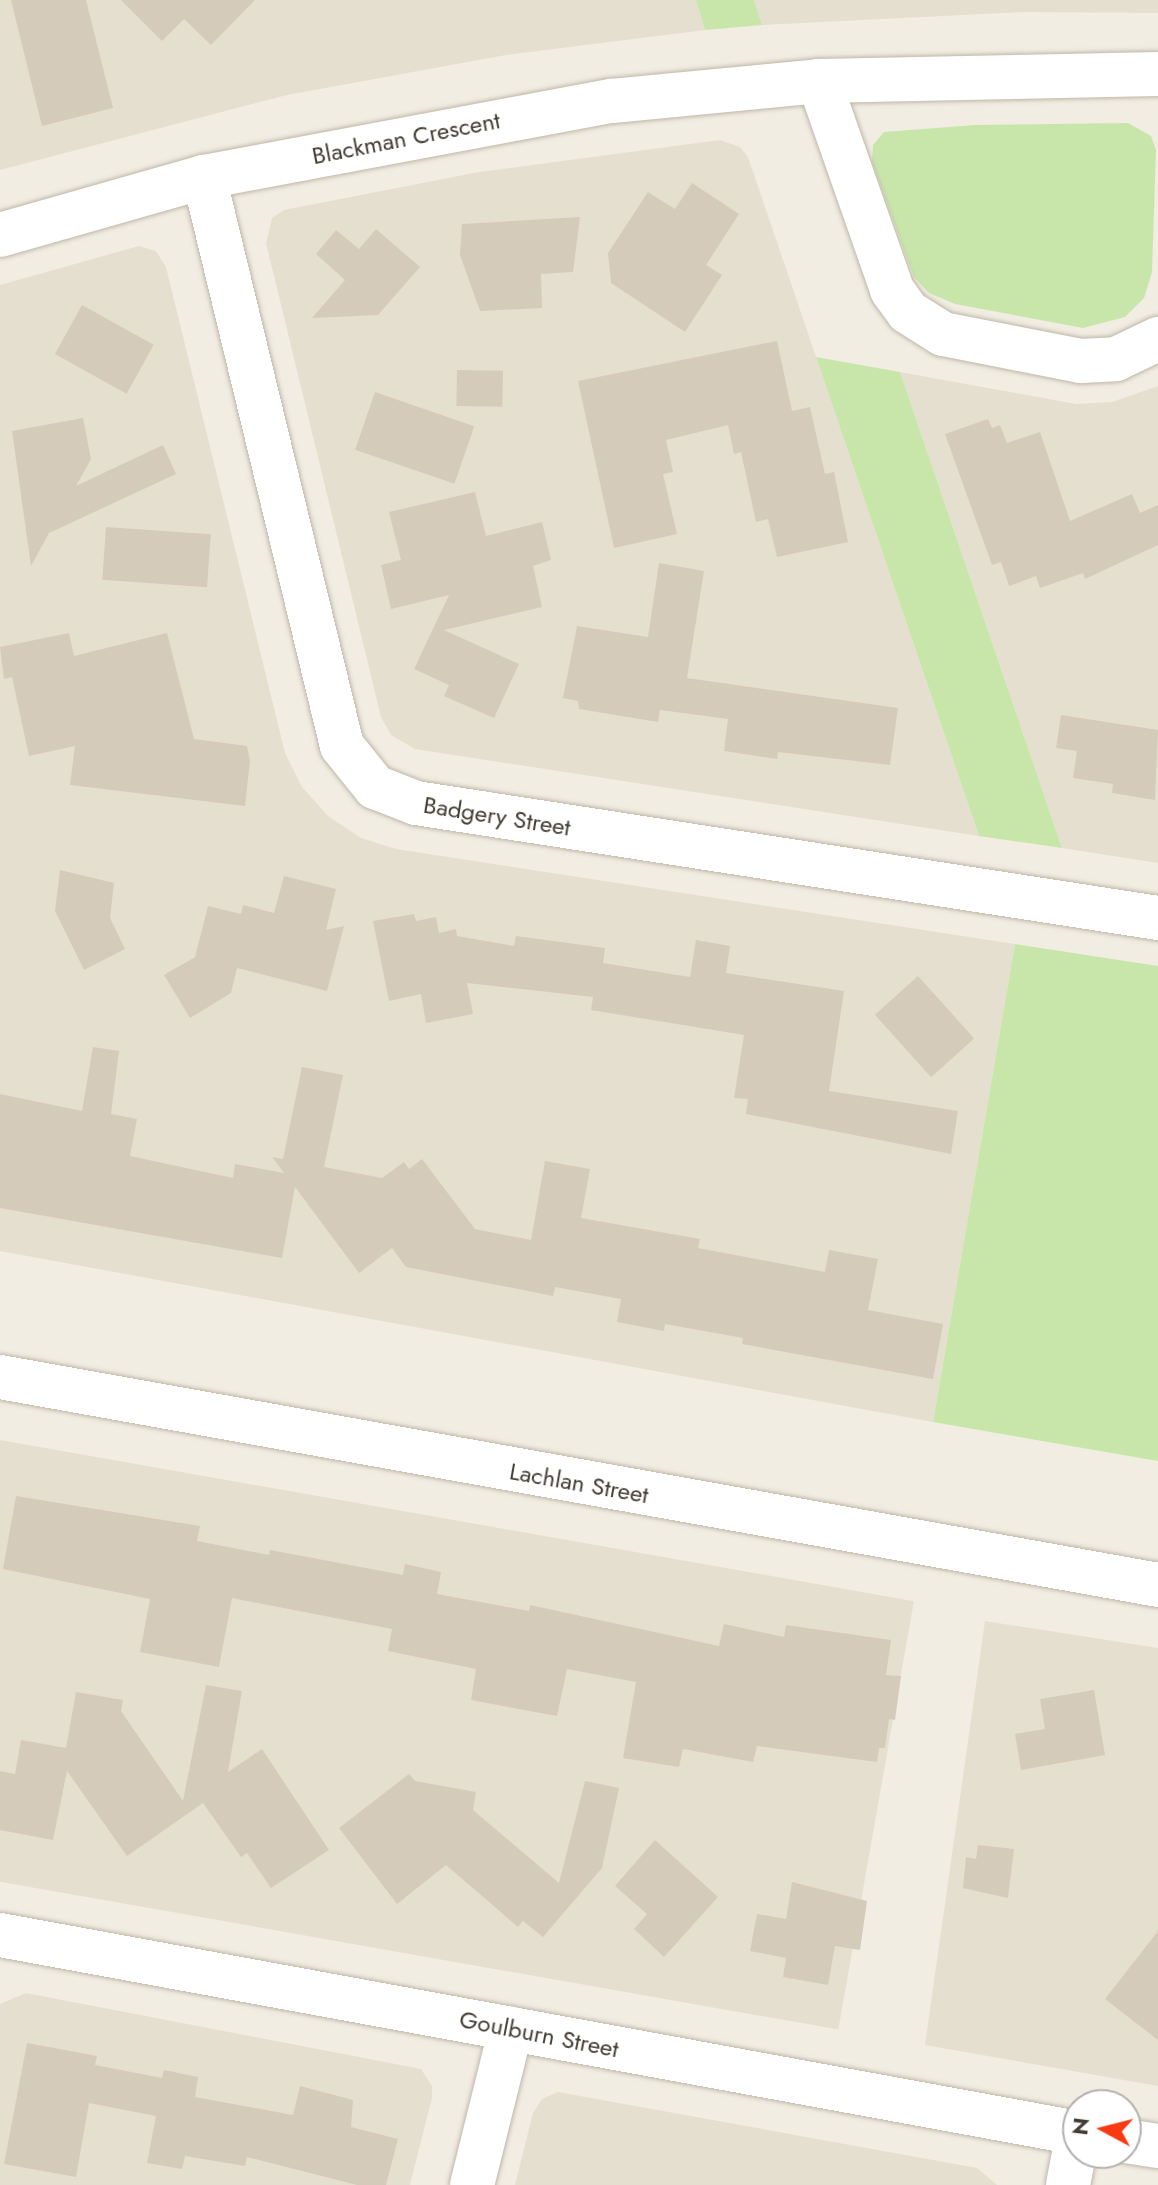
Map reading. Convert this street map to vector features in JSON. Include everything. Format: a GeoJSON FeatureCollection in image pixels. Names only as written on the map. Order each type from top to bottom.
{"type":"FeatureCollection","features":[{"type":"Feature","properties":{"kind":"street","name":"Blackman Crescent"},"geometry":{"type":"LineString","coordinates":[[0,235],[204,177],[612,101],[819,81],[1158,74]]}},
{"type":"Feature","properties":{"kind":"street"},"geometry":{"type":"LineString","coordinates":[[819,81],[892,290],[908,312],[943,334],[1081,361],[1116,359],[1158,339]]}},
{"type":"Feature","properties":{"kind":"street","name":"Badgery Street"},"geometry":{"type":"LineString","coordinates":[[204,177],[342,746],[355,768],[375,787],[416,803],[1158,918]]}},
{"type":"Feature","properties":{"kind":"street","name":"Lachlan Street"},"geometry":{"type":"LineString","coordinates":[[0,1377],[1158,1585]]}},
{"type":"Feature","properties":{"kind":"street","name":"Goulburn Street"},"geometry":{"type":"LineString","coordinates":[[0,1935],[1062,2130]]}},
{"type":"Feature","properties":{"kind":"street"},"geometry":{"type":"LineString","coordinates":[[472,2185],[511,2029]]}},
{"type":"Feature","properties":{"kind":"shaded area"},"geometry":{"type":"Polygon","coordinates":[[[0,0],[696,0],[705,30],[506,55],[287,95],[0,170],[0,0]]]}},
{"type":"Feature","properties":{"kind":"shaded area"},"geometry":{"type":"Polygon","coordinates":[[[754,0],[1158,0],[1158,13],[1024,12],[762,25],[754,0]]]}},
{"type":"Feature","properties":{"kind":"shaded area"},"geometry":{"type":"Polygon","coordinates":[[[720,140],[740,147],[748,157],[979,836],[415,749],[391,735],[381,717],[266,243],[272,218],[284,210],[479,172],[720,140]]]}},
{"type":"Feature","properties":{"kind":"shaded area"},"geometry":{"type":"Polygon","coordinates":[[[139,246],[156,251],[166,267],[285,753],[302,787],[328,816],[361,838],[396,849],[1015,944],[933,1422],[0,1251],[0,285],[139,246]]]}},
{"type":"Feature","properties":{"kind":"shaded area"},"geometry":{"type":"Polygon","coordinates":[[[900,372],[1076,404],[1112,402],[1158,386],[1158,863],[1062,848],[900,372]]]}},
{"type":"Feature","properties":{"kind":"shaded area"},"geometry":{"type":"Polygon","coordinates":[[[0,1440],[914,1601],[838,2030],[0,1882],[0,1440]]]}},
{"type":"Feature","properties":{"kind":"shaded area"},"geometry":{"type":"Polygon","coordinates":[[[985,1621],[1158,1648],[1158,2086],[925,2045],[985,1621]]]}},
{"type":"Feature","properties":{"kind":"shaded area"},"geometry":{"type":"Polygon","coordinates":[[[26,1993],[421,2069],[432,2086],[432,2098],[410,2185],[0,2185],[0,2004],[26,1993]]]}},
{"type":"Feature","properties":{"kind":"shaded area"},"geometry":{"type":"Polygon","coordinates":[[[558,2092],[977,2168],[997,2185],[515,2185],[533,2113],[542,2099],[558,2092]]]}},
{"type":"Feature","properties":{"kind":"green space"},"geometry":{"type":"Polygon","coordinates":[[[696,0],[754,0],[762,25],[705,30],[696,0]]]}},
{"type":"Feature","properties":{"kind":"green space"},"geometry":{"type":"Polygon","coordinates":[[[1128,123],[1151,136],[1156,150],[1152,272],[1144,298],[1125,317],[1083,328],[955,304],[929,293],[914,277],[872,162],[873,145],[884,132],[975,125],[1128,123]]]}},
{"type":"Feature","properties":{"kind":"green space"},"geometry":{"type":"Polygon","coordinates":[[[816,357],[900,372],[1062,848],[979,836],[816,357]]]}},
{"type":"Feature","properties":{"kind":"green space"},"geometry":{"type":"Polygon","coordinates":[[[1015,944],[1158,966],[1158,1461],[933,1422],[1015,944]]]}},
{"type":"Feature","properties":{"kind":"building"},"geometry":{"type":"Polygon","coordinates":[[[11,0],[86,0],[113,108],[42,126],[11,0]]]}},
{"type":"Feature","properties":{"kind":"building"},"geometry":{"type":"Polygon","coordinates":[[[121,0],[255,0],[211,45],[184,19],[162,41],[121,0]]]}},
{"type":"Feature","properties":{"kind":"building"},"geometry":{"type":"Polygon","coordinates":[[[692,183],[739,214],[706,265],[722,275],[685,332],[611,283],[608,253],[648,192],[675,209],[692,183]]]}},
{"type":"Feature","properties":{"kind":"building"},"geometry":{"type":"Polygon","coordinates":[[[580,217],[573,272],[541,274],[542,308],[480,311],[460,255],[462,224],[580,217]]]}},
{"type":"Feature","properties":{"kind":"building"},"geometry":{"type":"Polygon","coordinates":[[[376,229],[420,267],[378,315],[312,318],[345,280],[316,254],[336,230],[359,249],[376,229]]]}},
{"type":"Feature","properties":{"kind":"building"},"geometry":{"type":"Polygon","coordinates":[[[82,305],[154,345],[127,394],[55,354],[82,305]]]}},
{"type":"Feature","properties":{"kind":"building"},"geometry":{"type":"Polygon","coordinates":[[[777,341],[792,411],[810,407],[825,474],[834,472],[848,542],[777,557],[768,519],[756,522],[741,452],[734,454],[728,425],[666,440],[673,472],[663,474],[677,534],[614,548],[578,381],[777,341]]]}},
{"type":"Feature","properties":{"kind":"building"},"geometry":{"type":"Polygon","coordinates":[[[457,370],[503,371],[502,407],[456,406],[457,370]]]}},
{"type":"Feature","properties":{"kind":"building"},"geometry":{"type":"Polygon","coordinates":[[[375,392],[474,426],[454,484],[355,450],[375,392]]]}},
{"type":"Feature","properties":{"kind":"building"},"geometry":{"type":"Polygon","coordinates":[[[83,418],[91,459],[76,486],[163,445],[176,474],[49,533],[31,566],[12,431],[83,418]]]}},
{"type":"Feature","properties":{"kind":"building"},"geometry":{"type":"Polygon","coordinates":[[[988,419],[992,428],[1000,425],[1007,443],[1040,432],[1070,521],[1132,494],[1140,513],[1158,505],[1158,545],[1085,579],[1083,573],[1040,588],[1036,576],[1009,586],[1001,562],[992,565],[945,434],[988,419]]]}},
{"type":"Feature","properties":{"kind":"building"},"geometry":{"type":"Polygon","coordinates":[[[475,492],[486,536],[542,522],[551,560],[533,566],[542,607],[444,630],[519,664],[494,718],[444,696],[449,685],[414,669],[449,595],[391,609],[381,565],[401,560],[389,512],[475,492]]]}},
{"type":"Feature","properties":{"kind":"building"},"geometry":{"type":"Polygon","coordinates":[[[106,527],[211,534],[207,587],[102,580],[106,527]]]}},
{"type":"Feature","properties":{"kind":"building"},"geometry":{"type":"Polygon","coordinates":[[[659,563],[704,571],[687,678],[898,708],[890,765],[778,752],[777,759],[724,751],[728,719],[660,710],[658,722],[579,709],[578,701],[563,698],[577,626],[648,637],[659,563]]]}},
{"type":"Feature","properties":{"kind":"building"},"geometry":{"type":"Polygon","coordinates":[[[69,633],[74,656],[167,633],[194,739],[247,746],[250,761],[245,806],[70,785],[75,746],[29,756],[12,677],[4,679],[0,647],[69,633]]]}},
{"type":"Feature","properties":{"kind":"building"},"geometry":{"type":"Polygon","coordinates":[[[1061,715],[1158,730],[1155,800],[1112,793],[1113,784],[1073,778],[1077,751],[1056,748],[1061,715]]]}},
{"type":"Feature","properties":{"kind":"building"},"geometry":{"type":"Polygon","coordinates":[[[60,870],[114,883],[110,918],[125,949],[84,970],[55,911],[60,870]]]}},
{"type":"Feature","properties":{"kind":"building"},"geometry":{"type":"Polygon","coordinates":[[[284,876],[336,889],[326,930],[344,926],[327,991],[237,968],[231,993],[190,1018],[164,975],[195,957],[208,906],[241,914],[243,905],[274,913],[284,876]]]}},
{"type":"Feature","properties":{"kind":"building"},"geometry":{"type":"Polygon","coordinates":[[[414,914],[416,921],[436,917],[439,933],[456,929],[457,936],[514,946],[516,936],[605,948],[603,963],[690,977],[696,940],[730,946],[726,973],[844,991],[829,1091],[958,1111],[951,1154],[746,1114],[748,1099],[734,1098],[744,1035],[591,1010],[593,997],[467,983],[473,1014],[426,1023],[421,994],[389,1001],[373,921],[414,914]]]}},
{"type":"Feature","properties":{"kind":"building"},"geometry":{"type":"Polygon","coordinates":[[[918,976],[974,1038],[931,1077],[875,1015],[918,976]]]}},
{"type":"Feature","properties":{"kind":"building"},"geometry":{"type":"Polygon","coordinates":[[[93,1047],[119,1051],[111,1114],[137,1119],[130,1156],[233,1178],[235,1164],[284,1173],[272,1157],[283,1159],[302,1067],[343,1075],[324,1167],[382,1178],[404,1162],[409,1169],[422,1159],[475,1229],[531,1240],[545,1161],[590,1169],[581,1218],[700,1239],[698,1248],[825,1272],[829,1250],[878,1259],[868,1310],[943,1324],[933,1379],[742,1344],[743,1338],[665,1324],[664,1331],[617,1322],[621,1299],[555,1287],[553,1296],[406,1267],[392,1248],[359,1273],[295,1187],[282,1258],[0,1208],[0,1094],[82,1111],[93,1047]]]}},
{"type":"Feature","properties":{"kind":"building"},"geometry":{"type":"Polygon","coordinates":[[[16,1496],[200,1526],[197,1541],[269,1555],[270,1550],[403,1575],[405,1564],[441,1572],[437,1594],[529,1611],[530,1605],[719,1646],[724,1624],[784,1637],[786,1625],[891,1640],[886,1675],[901,1676],[895,1720],[889,1719],[885,1748],[879,1748],[877,1762],[757,1746],[753,1762],[683,1749],[679,1767],[623,1758],[636,1682],[567,1669],[557,1716],[471,1700],[476,1669],[388,1651],[392,1629],[232,1598],[219,1667],[140,1652],[150,1599],[3,1569],[16,1496]]]}},
{"type":"Feature","properties":{"kind":"building"},"geometry":{"type":"Polygon","coordinates":[[[206,1685],[242,1691],[228,1772],[262,1749],[329,1850],[271,1888],[247,1853],[241,1857],[203,1803],[127,1856],[67,1771],[53,1840],[0,1830],[0,1771],[15,1774],[21,1740],[66,1748],[76,1692],[123,1700],[121,1711],[183,1801],[206,1685]]]}},
{"type":"Feature","properties":{"kind":"building"},"geometry":{"type":"Polygon","coordinates":[[[1094,1690],[1105,1755],[1021,1770],[1015,1734],[1045,1729],[1040,1699],[1094,1690]]]}},
{"type":"Feature","properties":{"kind":"building"},"geometry":{"type":"Polygon","coordinates":[[[409,1774],[415,1781],[476,1792],[473,1810],[559,1883],[585,1781],[619,1788],[602,1868],[543,1937],[523,1921],[518,1927],[446,1865],[397,1904],[339,1828],[409,1774]]]}},
{"type":"Feature","properties":{"kind":"building"},"geometry":{"type":"Polygon","coordinates":[[[655,1840],[718,1897],[664,1957],[634,1929],[647,1914],[615,1886],[655,1840]]]}},
{"type":"Feature","properties":{"kind":"building"},"geometry":{"type":"Polygon","coordinates":[[[978,1845],[1014,1849],[1008,1898],[963,1888],[966,1857],[976,1859],[978,1845]]]}},
{"type":"Feature","properties":{"kind":"building"},"geometry":{"type":"Polygon","coordinates":[[[792,1882],[867,1901],[860,1950],[835,1946],[828,1985],[783,1977],[786,1958],[750,1951],[757,1914],[786,1919],[792,1882]]]}},
{"type":"Feature","properties":{"kind":"building"},"geometry":{"type":"Polygon","coordinates":[[[1158,1931],[1158,2040],[1105,1999],[1158,1931]]]}},
{"type":"Feature","properties":{"kind":"building"},"geometry":{"type":"Polygon","coordinates":[[[27,2043],[97,2056],[95,2065],[162,2078],[164,2070],[198,2077],[195,2097],[293,2115],[300,2086],[353,2100],[351,2127],[398,2139],[386,2185],[357,2185],[247,2157],[245,2166],[185,2156],[182,2169],[147,2163],[156,2116],[89,2103],[76,2177],[4,2164],[27,2043]]]}}]}
